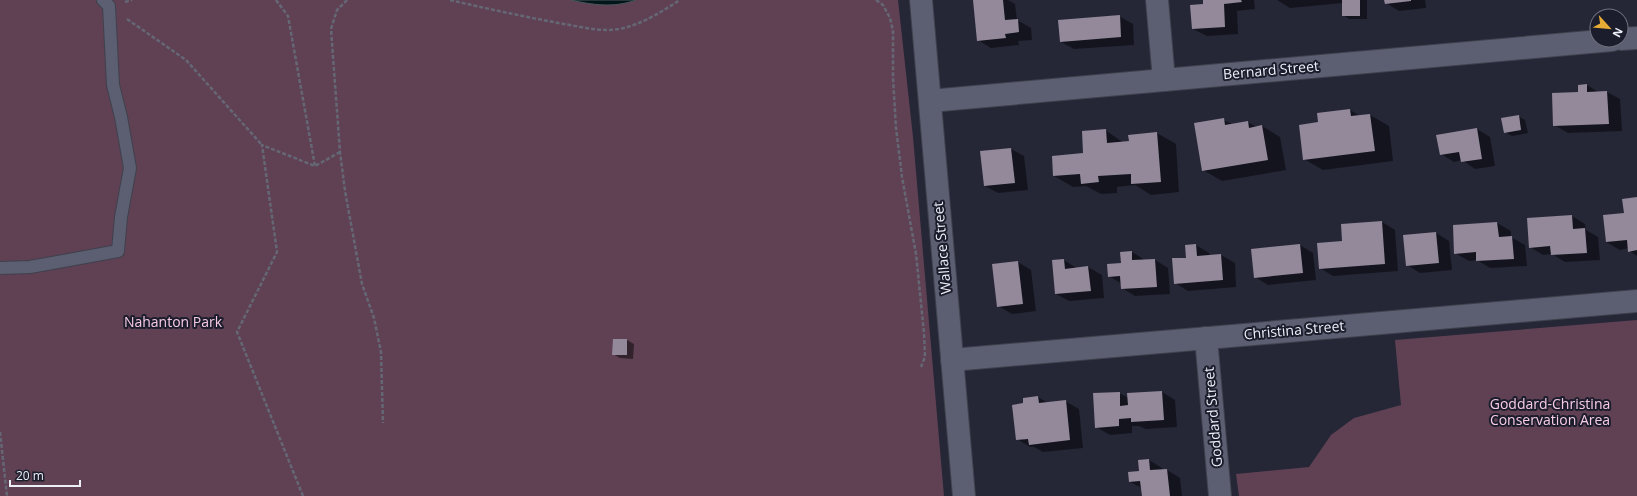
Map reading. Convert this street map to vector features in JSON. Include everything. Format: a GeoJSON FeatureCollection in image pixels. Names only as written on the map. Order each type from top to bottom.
{"type":"FeatureCollection","features":[{"type":"Feature","properties":{"kind":"street","name":"Wallace Street"},"geometry":{"type":"LineString","coordinates":[[921,0],[964,496]]}},
{"type":"Feature","properties":{"kind":"street"},"geometry":{"type":"LineString","coordinates":[[1157,0],[1164,80]]}},
{"type":"Feature","properties":{"kind":"street","name":"Bernard Street"},"geometry":{"type":"LineString","coordinates":[[930,101],[1589,42]]}},
{"type":"Feature","properties":{"kind":"street","name":"Christina Street"},"geometry":{"type":"LineString","coordinates":[[952,360],[1637,301]]}},
{"type":"Feature","properties":{"kind":"street","name":"Goddard Street"},"geometry":{"type":"LineString","coordinates":[[1206,338],[1220,496]]}},
{"type":"Feature","properties":{"kind":"lane"},"geometry":{"type":"LineString","coordinates":[[0,268],[30,267],[118,251],[121,216],[130,168],[121,117],[113,85],[106,3]]}},
{"type":"Feature","properties":{"kind":"path"},"geometry":{"type":"LineString","coordinates":[[276,0],[288,16],[315,166]]}},
{"type":"Feature","properties":{"kind":"path"},"geometry":{"type":"LineString","coordinates":[[347,0],[337,10],[331,29],[340,152],[345,191],[362,284],[374,318],[381,352],[382,423]]}},
{"type":"Feature","properties":{"kind":"path"},"geometry":{"type":"LineString","coordinates":[[450,0],[528,18],[592,28],[609,29],[620,29],[645,21],[680,0]]}},
{"type":"Feature","properties":{"kind":"path"},"geometry":{"type":"LineString","coordinates":[[876,0],[883,5],[890,18],[893,31],[893,77],[896,128],[902,177],[916,254],[924,333],[925,357],[921,367]]}},
{"type":"Feature","properties":{"kind":"path"},"geometry":{"type":"LineString","coordinates":[[106,3],[186,60],[262,145],[315,166]]}},
{"type":"Feature","properties":{"kind":"path"},"geometry":{"type":"LineString","coordinates":[[262,145],[277,252],[237,332],[303,496]]}},
{"type":"Feature","properties":{"kind":"path"},"geometry":{"type":"LineString","coordinates":[[315,166],[340,152]]}},
{"type":"Feature","properties":{"kind":"path"},"geometry":{"type":"LineString","coordinates":[[0,432],[7,496]]}},
{"type":"Feature","properties":{"kind":"green space","name":"Nahanton Park"},"geometry":{"type":"Polygon","coordinates":[[[0,0],[898,0],[913,137],[944,496],[0,496],[0,0]]]}},
{"type":"Feature","properties":{"kind":"green space","name":"Goddard-Christina Conservation Area"},"geometry":{"type":"Polygon","coordinates":[[[1637,320],[1637,496],[1239,496],[1236,474],[1309,467],[1331,435],[1354,418],[1401,405],[1395,340],[1637,320]]]}},
{"type":"Feature","properties":{"kind":"shaded area"},"geometry":{"type":"Polygon","coordinates":[[[571,0],[636,0],[628,3],[604,5],[571,0]]]}},
{"type":"Feature","properties":{"kind":"building"},"geometry":{"type":"Polygon","coordinates":[[[973,0],[1003,0],[1005,20],[1018,19],[1019,32],[1005,34],[1006,38],[977,41],[973,0]]]}},
{"type":"Feature","properties":{"kind":"building"},"geometry":{"type":"Polygon","coordinates":[[[1203,0],[1241,0],[1242,2],[1224,4],[1225,27],[1192,29],[1190,5],[1203,4],[1203,0]]]}},
{"type":"Feature","properties":{"kind":"building"},"geometry":{"type":"Polygon","coordinates":[[[1342,0],[1360,0],[1360,16],[1342,16],[1342,0]]]}},
{"type":"Feature","properties":{"kind":"building"},"geometry":{"type":"Polygon","coordinates":[[[1384,0],[1411,0],[1411,1],[1385,4],[1384,0]]]}},
{"type":"Feature","properties":{"kind":"building"},"geometry":{"type":"Polygon","coordinates":[[[1120,15],[1121,37],[1060,42],[1058,20],[1120,15]]]}},
{"type":"Feature","properties":{"kind":"building"},"geometry":{"type":"Polygon","coordinates":[[[1587,84],[1587,92],[1607,91],[1609,124],[1553,126],[1552,93],[1578,92],[1578,85],[1587,84]]]}},
{"type":"Feature","properties":{"kind":"building"},"geometry":{"type":"Polygon","coordinates":[[[1350,109],[1351,116],[1370,114],[1375,151],[1303,160],[1299,125],[1318,122],[1317,113],[1350,109]]]}},
{"type":"Feature","properties":{"kind":"building"},"geometry":{"type":"Polygon","coordinates":[[[1519,115],[1521,130],[1504,133],[1501,118],[1519,115]]]}},
{"type":"Feature","properties":{"kind":"building"},"geometry":{"type":"Polygon","coordinates":[[[1224,118],[1225,125],[1248,121],[1249,128],[1262,125],[1268,160],[1202,171],[1194,123],[1224,118]]]}},
{"type":"Feature","properties":{"kind":"building"},"geometry":{"type":"Polygon","coordinates":[[[1477,128],[1482,159],[1461,162],[1459,152],[1440,155],[1436,135],[1477,128]]]}},
{"type":"Feature","properties":{"kind":"building"},"geometry":{"type":"Polygon","coordinates":[[[1106,129],[1107,143],[1129,141],[1128,135],[1157,132],[1161,182],[1131,184],[1131,174],[1098,176],[1099,182],[1081,184],[1080,174],[1053,176],[1052,156],[1083,153],[1082,131],[1106,129]]]}},
{"type":"Feature","properties":{"kind":"building"},"geometry":{"type":"Polygon","coordinates":[[[1011,148],[1015,183],[984,186],[980,151],[1011,148]]]}},
{"type":"Feature","properties":{"kind":"building"},"geometry":{"type":"Polygon","coordinates":[[[1637,197],[1637,250],[1628,252],[1627,240],[1606,242],[1603,215],[1624,213],[1622,199],[1637,197]]]}},
{"type":"Feature","properties":{"kind":"building"},"geometry":{"type":"Polygon","coordinates":[[[1572,215],[1573,229],[1585,228],[1587,253],[1551,255],[1550,246],[1529,248],[1527,218],[1572,215]]]}},
{"type":"Feature","properties":{"kind":"building"},"geometry":{"type":"Polygon","coordinates":[[[1382,221],[1385,264],[1319,269],[1317,243],[1342,241],[1341,224],[1382,221]]]}},
{"type":"Feature","properties":{"kind":"building"},"geometry":{"type":"Polygon","coordinates":[[[1497,222],[1499,237],[1512,236],[1514,259],[1476,261],[1476,252],[1454,254],[1453,225],[1497,222]]]}},
{"type":"Feature","properties":{"kind":"building"},"geometry":{"type":"Polygon","coordinates":[[[1436,232],[1439,263],[1406,266],[1403,235],[1436,232]]]}},
{"type":"Feature","properties":{"kind":"building"},"geometry":{"type":"Polygon","coordinates":[[[1196,244],[1197,256],[1221,254],[1223,280],[1174,284],[1172,258],[1186,258],[1185,245],[1196,244]]]}},
{"type":"Feature","properties":{"kind":"building"},"geometry":{"type":"Polygon","coordinates":[[[1300,244],[1303,273],[1254,278],[1251,249],[1300,244]]]}},
{"type":"Feature","properties":{"kind":"building"},"geometry":{"type":"Polygon","coordinates":[[[1132,251],[1132,260],[1155,259],[1157,287],[1121,289],[1120,276],[1108,277],[1107,264],[1121,263],[1120,252],[1132,251]]]}},
{"type":"Feature","properties":{"kind":"building"},"geometry":{"type":"Polygon","coordinates":[[[1064,259],[1065,269],[1088,266],[1091,291],[1055,294],[1052,260],[1064,259]]]}},
{"type":"Feature","properties":{"kind":"building"},"geometry":{"type":"Polygon","coordinates":[[[1018,261],[1023,304],[997,307],[992,264],[1018,261]]]}},
{"type":"Feature","properties":{"kind":"building"},"geometry":{"type":"Polygon","coordinates":[[[613,339],[627,339],[627,355],[612,355],[613,339]]]}},
{"type":"Feature","properties":{"kind":"building"},"geometry":{"type":"Polygon","coordinates":[[[1162,391],[1164,420],[1131,422],[1131,418],[1119,419],[1119,426],[1095,428],[1093,393],[1120,392],[1120,406],[1128,405],[1127,393],[1162,391]]]}},
{"type":"Feature","properties":{"kind":"building"},"geometry":{"type":"Polygon","coordinates":[[[1038,396],[1039,403],[1066,400],[1070,440],[1029,445],[1028,439],[1016,440],[1012,405],[1023,403],[1023,398],[1038,396]]]}},
{"type":"Feature","properties":{"kind":"building"},"geometry":{"type":"Polygon","coordinates":[[[1149,459],[1150,470],[1167,469],[1170,496],[1142,496],[1140,481],[1129,482],[1128,472],[1139,471],[1138,460],[1149,459]]]}}]}
